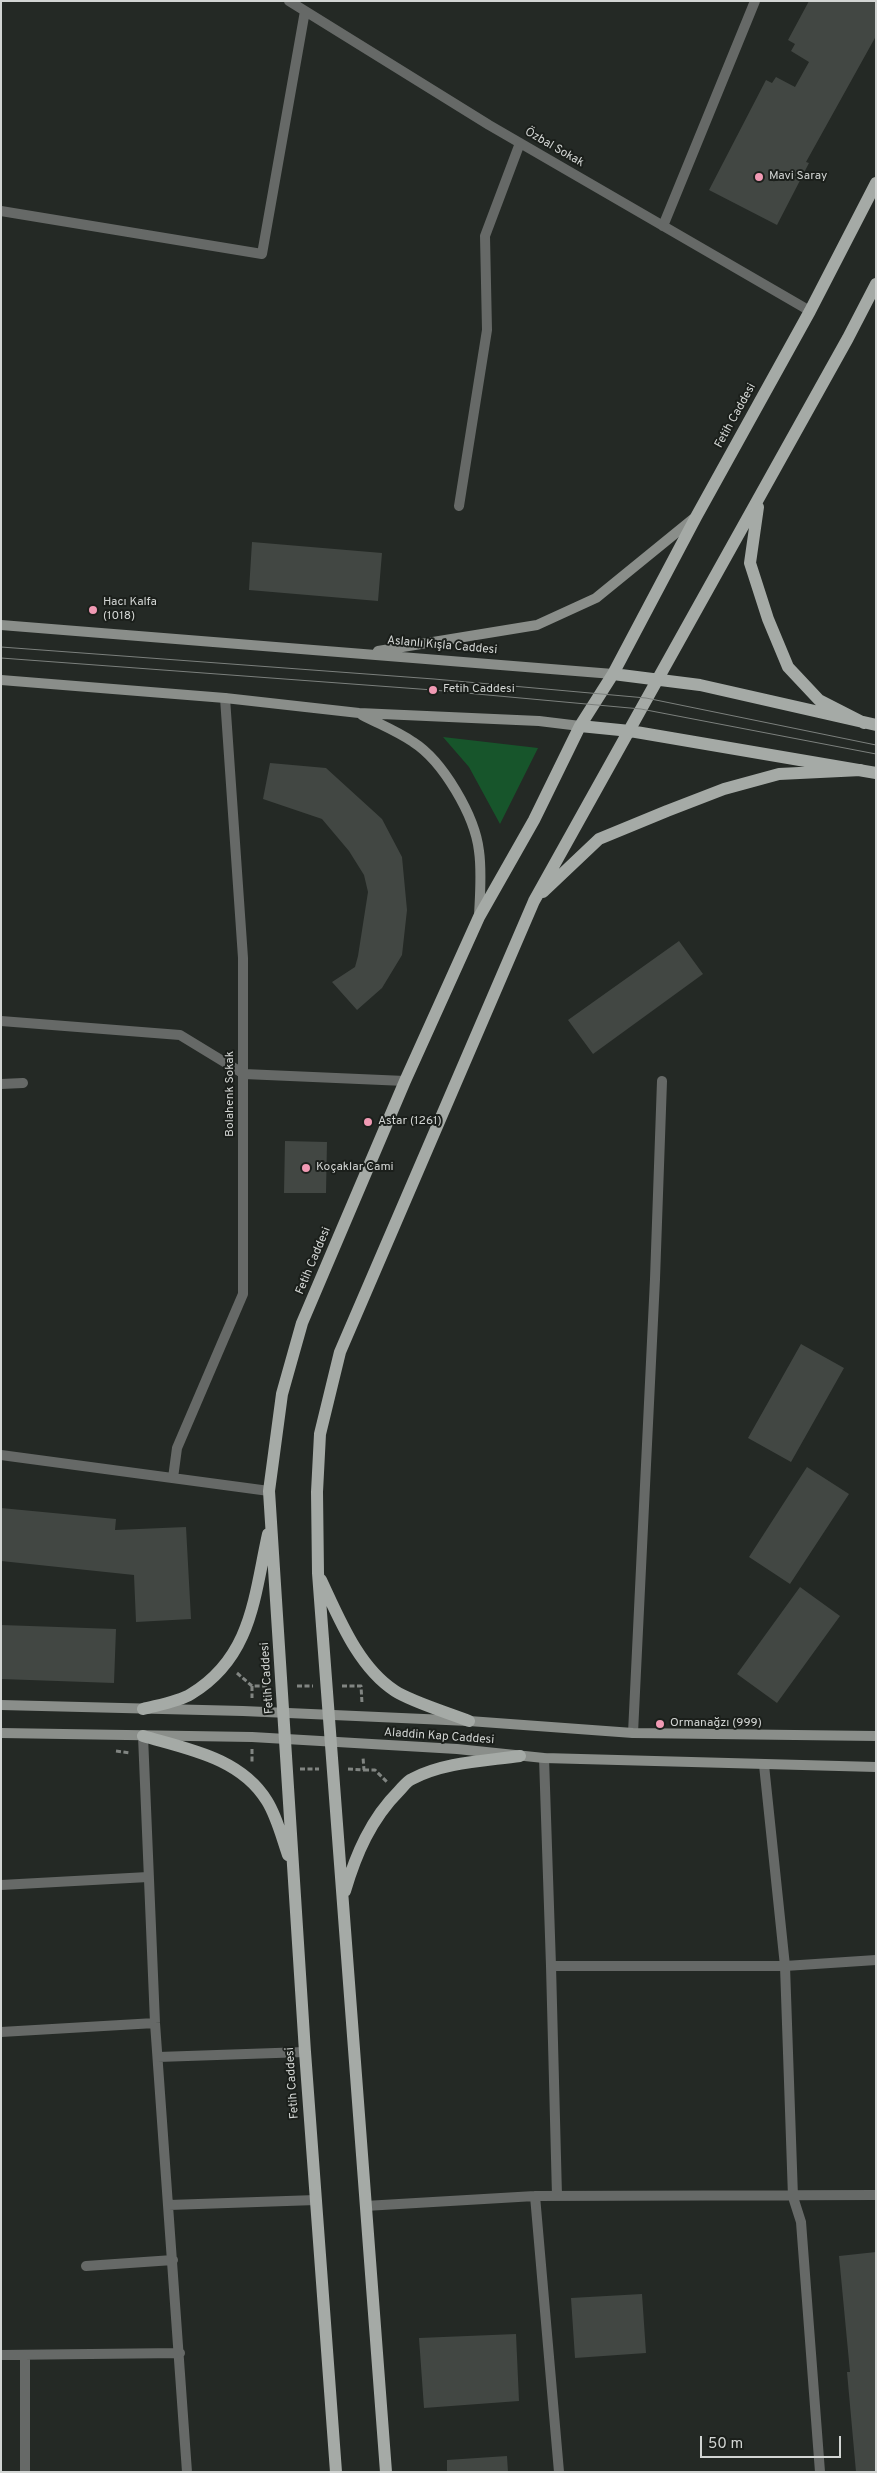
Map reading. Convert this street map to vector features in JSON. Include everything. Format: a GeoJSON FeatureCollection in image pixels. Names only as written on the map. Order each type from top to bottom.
{"type":"FeatureCollection","features":[{"type":"Feature","properties":{"kind":"main road","name":"Fetih Caddesi"},"geometry":{"type":"LineString","coordinates":[[336,2472],[305,2052],[269,1491],[282,1394],[302,1323],[405,1081],[479,917],[534,820],[580,726],[613,674],[696,517],[810,311],[876,183]]}},
{"type":"Feature","properties":{"kind":"main road"},"geometry":{"type":"LineString","coordinates":[[386,2472],[364,2206],[318,1573],[317,1492],[320,1434],[340,1352],[534,901],[630,731],[657,678],[759,499],[876,284]]}},
{"type":"Feature","properties":{"kind":"main road"},"geometry":{"type":"LineString","coordinates":[[759,499],[750,563],[768,619],[788,667],[819,700],[870,724]]}},
{"type":"Feature","properties":{"kind":"main road"},"geometry":{"type":"LineString","coordinates":[[362,653],[537,625],[596,598],[696,517]]}},
{"type":"Feature","properties":{"kind":"main road","name":"Aslanlı Kışla Caddesi"},"geometry":{"type":"LineString","coordinates":[[1,626],[362,653],[657,678],[870,724]]}},
{"type":"Feature","properties":{"kind":"main road"},"geometry":{"type":"LineString","coordinates":[[1,680],[225,698],[359,713],[539,722],[630,731],[876,773]]}},
{"type":"Feature","properties":{"kind":"main road"},"geometry":{"type":"LineString","coordinates":[[359,713],[414,742],[451,780],[467,812],[479,848],[481,869],[479,917]]}},
{"type":"Feature","properties":{"kind":"main road"},"geometry":{"type":"LineString","coordinates":[[534,901],[599,839],[667,811],[724,789],[779,774],[861,770]]}},
{"type":"Feature","properties":{"kind":"main road"},"geometry":{"type":"LineString","coordinates":[[143,1709],[189,1695],[217,1675],[235,1653],[248,1624],[271,1522]]}},
{"type":"Feature","properties":{"kind":"main road"},"geometry":{"type":"LineString","coordinates":[[318,1573],[342,1625],[370,1669],[395,1691],[469,1721]]}},
{"type":"Feature","properties":{"kind":"main road","name":"Aladdin Kap Caddesi"},"geometry":{"type":"LineString","coordinates":[[1,1705],[284,1713],[469,1721],[633,1733],[876,1736]]}},
{"type":"Feature","properties":{"kind":"main road","name":"Aladdin Kap Caddesi"},"geometry":{"type":"LineString","coordinates":[[1,1733],[252,1737],[457,1749],[544,1758],[876,1767]]}},
{"type":"Feature","properties":{"kind":"main road"},"geometry":{"type":"LineString","coordinates":[[143,1736],[218,1760],[244,1773],[267,1801],[294,1870]]}},
{"type":"Feature","properties":{"kind":"main road"},"geometry":{"type":"LineString","coordinates":[[343,1898],[353,1862],[364,1840],[391,1799],[411,1779],[444,1768],[520,1756]]}},
{"type":"Feature","properties":{"kind":"street","name":"Özbal Sokak"},"geometry":{"type":"LineString","coordinates":[[289,1],[520,143],[810,311]]}},
{"type":"Feature","properties":{"kind":"street"},"geometry":{"type":"LineString","coordinates":[[663,226],[755,1]]}},
{"type":"Feature","properties":{"kind":"street"},"geometry":{"type":"LineString","coordinates":[[1,211],[262,254],[305,11]]}},
{"type":"Feature","properties":{"kind":"street"},"geometry":{"type":"LineString","coordinates":[[459,506],[487,330],[485,236],[520,143]]}},
{"type":"Feature","properties":{"kind":"street","name":"Bolahenk Sokak"},"geometry":{"type":"LineString","coordinates":[[173,1478],[177,1448],[242,1294],[244,1074],[242,958],[225,698]]}},
{"type":"Feature","properties":{"kind":"street"},"geometry":{"type":"LineString","coordinates":[[1,1021],[180,1035],[244,1074],[405,1081]]}},
{"type":"Feature","properties":{"kind":"street"},"geometry":{"type":"LineString","coordinates":[[633,1733],[662,1081]]}},
{"type":"Feature","properties":{"kind":"street"},"geometry":{"type":"LineString","coordinates":[[1,1084],[23,1083]]}},
{"type":"Feature","properties":{"kind":"street"},"geometry":{"type":"LineString","coordinates":[[1,1455],[269,1491]]}},
{"type":"Feature","properties":{"kind":"street"},"geometry":{"type":"LineString","coordinates":[[143,1736],[155,2023],[187,2472]]}},
{"type":"Feature","properties":{"kind":"street"},"geometry":{"type":"LineString","coordinates":[[544,1758],[556,2196]]}},
{"type":"Feature","properties":{"kind":"street"},"geometry":{"type":"LineString","coordinates":[[764,1765],[785,1966],[793,2197],[801,2222],[820,2472]]}},
{"type":"Feature","properties":{"kind":"street"},"geometry":{"type":"LineString","coordinates":[[1,1885],[148,1878]]}},
{"type":"Feature","properties":{"kind":"street"},"geometry":{"type":"LineString","coordinates":[[551,1966],[785,1966],[876,1960]]}},
{"type":"Feature","properties":{"kind":"street"},"geometry":{"type":"LineString","coordinates":[[1,2032],[155,2023]]}},
{"type":"Feature","properties":{"kind":"street"},"geometry":{"type":"LineString","coordinates":[[158,2057],[305,2052]]}},
{"type":"Feature","properties":{"kind":"street"},"geometry":{"type":"LineString","coordinates":[[364,2206],[535,2196],[793,2197],[876,2195]]}},
{"type":"Feature","properties":{"kind":"street"},"geometry":{"type":"LineString","coordinates":[[535,2196],[559,2472]]}},
{"type":"Feature","properties":{"kind":"street"},"geometry":{"type":"LineString","coordinates":[[169,2205],[316,2200]]}},
{"type":"Feature","properties":{"kind":"street"},"geometry":{"type":"LineString","coordinates":[[86,2266],[173,2260]]}},
{"type":"Feature","properties":{"kind":"street"},"geometry":{"type":"LineString","coordinates":[[1,2355],[180,2353]]}},
{"type":"Feature","properties":{"kind":"street"},"geometry":{"type":"LineString","coordinates":[[25,2355],[25,2472]]}},
{"type":"Feature","properties":{"kind":"path"},"geometry":{"type":"LineString","coordinates":[[109,1751],[144,1755]]}},
{"type":"Feature","properties":{"kind":"green space"},"geometry":{"type":"Polygon","coordinates":[[[443,737],[538,748],[500,824],[469,767],[443,737]]]}},
{"type":"Feature","properties":{"kind":"building"},"geometry":{"type":"Polygon","coordinates":[[[809,1],[876,1],[876,36],[806,162],[809,163],[777,225],[709,190],[766,80],[772,83],[776,77],[795,87],[809,62],[791,51],[795,44],[788,40],[809,1]]]}},
{"type":"Feature","properties":{"kind":"building"},"geometry":{"type":"Polygon","coordinates":[[[252,542],[382,553],[378,601],[249,590],[252,542]]]}},
{"type":"Feature","properties":{"kind":"building"},"geometry":{"type":"Polygon","coordinates":[[[270,763],[326,768],[382,819],[402,857],[407,910],[402,955],[382,988],[357,1010],[332,982],[355,967],[368,892],[364,875],[349,851],[322,819],[263,799],[270,763]]]}},
{"type":"Feature","properties":{"kind":"building"},"geometry":{"type":"Polygon","coordinates":[[[679,941],[703,974],[593,1054],[568,1020],[679,941]]]}},
{"type":"Feature","properties":{"kind":"building","name":"Koçaklar Cami"},"geometry":{"type":"Polygon","coordinates":[[[285,1141],[327,1142],[326,1193],[284,1193],[285,1141]]]}},
{"type":"Feature","properties":{"kind":"building"},"geometry":{"type":"Polygon","coordinates":[[[801,1344],[844,1368],[791,1462],[748,1438],[801,1344]]]}},
{"type":"Feature","properties":{"kind":"building"},"geometry":{"type":"Polygon","coordinates":[[[807,1467],[849,1494],[790,1584],[749,1557],[807,1467]]]}},
{"type":"Feature","properties":{"kind":"building"},"geometry":{"type":"Polygon","coordinates":[[[1,1508],[116,1519],[115,1530],[186,1527],[191,1619],[136,1622],[134,1575],[1,1561],[1,1508]]]}},
{"type":"Feature","properties":{"kind":"building"},"geometry":{"type":"Polygon","coordinates":[[[800,1587],[840,1616],[777,1703],[737,1674],[800,1587]]]}},
{"type":"Feature","properties":{"kind":"building"},"geometry":{"type":"Polygon","coordinates":[[[1,1625],[116,1629],[114,1683],[1,1679],[1,1625]]]}},
{"type":"Feature","properties":{"kind":"building"},"geometry":{"type":"Polygon","coordinates":[[[876,2252],[876,2472],[856,2472],[847,2372],[850,2372],[839,2256],[876,2252]]]}},
{"type":"Feature","properties":{"kind":"building"},"geometry":{"type":"Polygon","coordinates":[[[642,2294],[646,2353],[575,2358],[571,2298],[642,2294]]]}},
{"type":"Feature","properties":{"kind":"building"},"geometry":{"type":"Polygon","coordinates":[[[516,2334],[519,2401],[424,2408],[419,2338],[516,2334]]]}},
{"type":"Feature","properties":{"kind":"building"},"geometry":{"type":"Polygon","coordinates":[[[507,2456],[508,2472],[447,2472],[447,2460],[507,2456]]]}},
{"type":"Feature","properties":{"kind":"tram line"},"geometry":{"type":"LineString","coordinates":[[1,647],[434,679],[646,698],[876,745]]}},
{"type":"Feature","properties":{"kind":"tram line"},"geometry":{"type":"LineString","coordinates":[[1,658],[433,690],[641,709],[876,754]]}},
{"type":"Feature","properties":{"kind":"place","name":"Mavi Saray"},"geometry":{"type":"Point","coordinates":[759,177]}},
{"type":"Feature","properties":{"kind":"place","name":"Hacı Kalfa (1018)"},"geometry":{"type":"Point","coordinates":[93,610]}},
{"type":"Feature","properties":{"kind":"place","name":"Fetih Caddesi"},"geometry":{"type":"Point","coordinates":[433,690]}},
{"type":"Feature","properties":{"kind":"place","name":"Astar (1261)"},"geometry":{"type":"Point","coordinates":[368,1122]}},
{"type":"Feature","properties":{"kind":"place","name":"Koçaklar Cami"},"geometry":{"type":"Point","coordinates":[306,1168]}},
{"type":"Feature","properties":{"kind":"place","name":"Ormanağzı (999)"},"geometry":{"type":"Point","coordinates":[660,1724]}}]}
